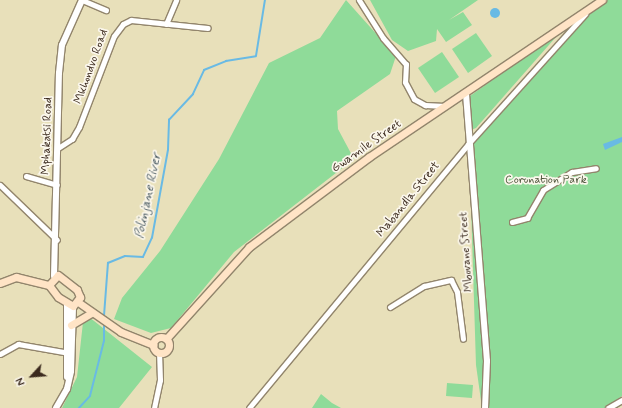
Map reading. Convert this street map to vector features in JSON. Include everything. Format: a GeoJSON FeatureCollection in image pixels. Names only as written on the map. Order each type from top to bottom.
{"type":"FeatureCollection","features":[{"type":"Feature","properties":{"kind":"main road","name":"Gwamile Street"},"geometry":{"type":"LineString","coordinates":[[166,339],[249,247],[369,157],[466,94],[602,0]]}},
{"type":"Feature","properties":{"kind":"main road"},"geometry":{"type":"LineString","coordinates":[[49,285],[54,276],[71,282],[80,297],[73,304]]}},
{"type":"Feature","properties":{"kind":"main road"},"geometry":{"type":"LineString","coordinates":[[0,283],[16,277],[49,285],[73,304],[92,313],[102,321],[153,345],[158,353],[168,349],[166,339],[156,338],[153,345]]}},
{"type":"Feature","properties":{"kind":"main road"},"geometry":{"type":"LineString","coordinates":[[71,325],[92,313]]}},
{"type":"Feature","properties":{"kind":"street"},"geometry":{"type":"LineString","coordinates":[[82,0],[106,10]]}},
{"type":"Feature","properties":{"kind":"street","name":"Mphakatsi Road"},"geometry":{"type":"LineString","coordinates":[[54,276],[58,240],[57,185],[62,45],[82,0]]}},
{"type":"Feature","properties":{"kind":"street"},"geometry":{"type":"LineString","coordinates":[[166,24],[176,0]]}},
{"type":"Feature","properties":{"kind":"street"},"geometry":{"type":"LineString","coordinates":[[359,0],[383,38],[406,64],[405,82],[414,99],[425,106],[448,106]]}},
{"type":"Feature","properties":{"kind":"street","name":"Mabandla Street"},"geometry":{"type":"LineString","coordinates":[[249,408],[468,144],[590,8]]}},
{"type":"Feature","properties":{"kind":"street","name":"Mkhondvo Road"},"geometry":{"type":"LineString","coordinates":[[58,148],[72,139],[79,127],[117,29],[131,20],[208,28]]}},
{"type":"Feature","properties":{"kind":"street","name":"Mbovane Street"},"geometry":{"type":"LineString","coordinates":[[466,94],[468,144],[487,361],[485,408]]}},
{"type":"Feature","properties":{"kind":"street"},"geometry":{"type":"LineString","coordinates":[[512,222],[527,218],[543,190],[572,172],[596,168]]}},
{"type":"Feature","properties":{"kind":"street"},"geometry":{"type":"LineString","coordinates":[[26,176],[57,185]]}},
{"type":"Feature","properties":{"kind":"street"},"geometry":{"type":"LineString","coordinates":[[0,185],[58,240]]}},
{"type":"Feature","properties":{"kind":"street"},"geometry":{"type":"LineString","coordinates":[[390,307],[424,286],[451,280],[457,292],[463,339]]}},
{"type":"Feature","properties":{"kind":"street"},"geometry":{"type":"LineString","coordinates":[[56,408],[67,389],[73,304]]}},
{"type":"Feature","properties":{"kind":"street"},"geometry":{"type":"LineString","coordinates":[[69,353],[73,304]]}},
{"type":"Feature","properties":{"kind":"street"},"geometry":{"type":"LineString","coordinates":[[0,354],[18,344],[69,353]]}},
{"type":"Feature","properties":{"kind":"street"},"geometry":{"type":"LineString","coordinates":[[154,408],[161,375],[158,353]]}},
{"type":"Feature","properties":{"kind":"street"},"geometry":{"type":"LineString","coordinates":[[608,408],[622,400]]}},
{"type":"Feature","properties":{"kind":"green space"},"geometry":{"type":"Polygon","coordinates":[[[346,0],[396,56],[390,74],[337,111],[338,129],[354,159],[234,252],[171,328],[151,333],[114,319],[122,298],[160,251],[219,159],[269,63],[320,38],[346,0]]]}},
{"type":"Feature","properties":{"kind":"green space"},"geometry":{"type":"Polygon","coordinates":[[[370,0],[478,0],[449,20],[463,12],[472,25],[446,42],[437,29],[436,41],[408,51],[392,40],[370,0]]]}},
{"type":"Feature","properties":{"kind":"green space","name":"Coronation Park"},"geometry":{"type":"Polygon","coordinates":[[[602,0],[622,0],[622,396],[605,408],[482,408],[476,365],[469,142],[590,8],[602,0]]]}},
{"type":"Feature","properties":{"kind":"green space"},"geometry":{"type":"Polygon","coordinates":[[[563,29],[476,128],[471,130],[470,96],[563,29]]]}},
{"type":"Feature","properties":{"kind":"green space"},"geometry":{"type":"Polygon","coordinates":[[[476,33],[492,56],[468,73],[452,49],[476,33]]]}},
{"type":"Feature","properties":{"kind":"green space"},"geometry":{"type":"Polygon","coordinates":[[[442,52],[459,77],[435,93],[418,68],[442,52]]]}},
{"type":"Feature","properties":{"kind":"green space"},"geometry":{"type":"Polygon","coordinates":[[[84,313],[152,367],[119,408],[62,408],[77,377],[84,313]]]}},
{"type":"Feature","properties":{"kind":"green space"},"geometry":{"type":"Polygon","coordinates":[[[447,383],[473,385],[472,398],[446,396],[447,383]]]}},
{"type":"Feature","properties":{"kind":"green space"},"geometry":{"type":"Polygon","coordinates":[[[321,394],[332,403],[341,408],[312,408],[321,394]]]}},
{"type":"Feature","properties":{"kind":"water"},"geometry":{"type":"Polygon","coordinates":[[[493,8],[497,8],[499,9],[499,17],[493,18],[490,15],[490,11],[493,8]]]}},
{"type":"Feature","properties":{"kind":"water"},"geometry":{"type":"Polygon","coordinates":[[[622,137],[622,142],[605,150],[603,144],[622,137]]]}},
{"type":"Feature","properties":{"kind":"waterway","name":"Polinjane River"},"geometry":{"type":"LineString","coordinates":[[104,316],[108,263],[125,256],[143,257],[152,238],[168,150],[169,120],[193,94],[204,70],[226,61],[256,56],[265,0]]}},
{"type":"Feature","properties":{"kind":"waterway","name":"Polinjane River"},"geometry":{"type":"LineString","coordinates":[[79,408],[90,396],[104,341],[104,324]]}}]}
